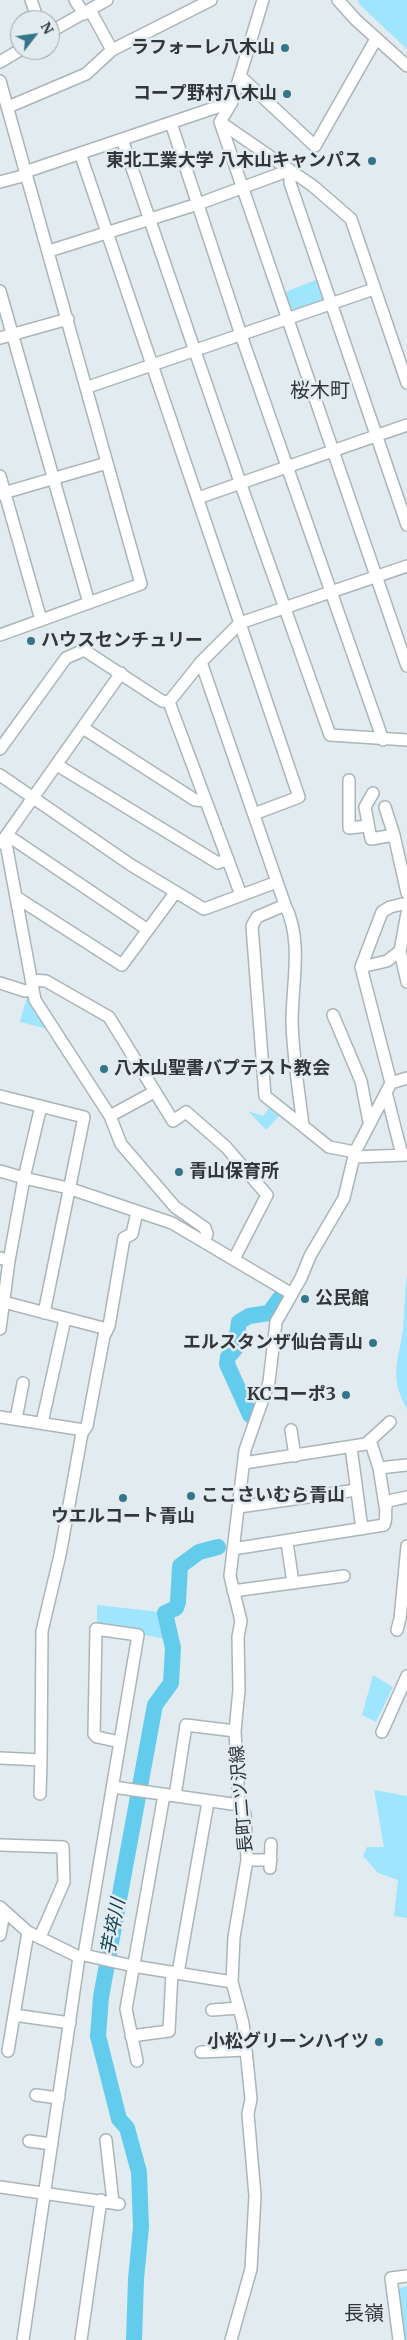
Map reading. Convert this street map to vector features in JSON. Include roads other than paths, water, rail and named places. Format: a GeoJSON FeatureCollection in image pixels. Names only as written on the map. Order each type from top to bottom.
{"type":"FeatureCollection","features":[{"type":"Feature","properties":{"kind":"street"},"geometry":{"type":"LineString","coordinates":[[75,0],[87,12],[112,50]]}},
{"type":"Feature","properties":{"kind":"street"},"geometry":{"type":"LineString","coordinates":[[60,27],[107,0]]}},
{"type":"Feature","properties":{"kind":"street"},"geometry":{"type":"LineString","coordinates":[[8,107],[86,74],[112,50],[211,0]]}},
{"type":"Feature","properties":{"kind":"street"},"geometry":{"type":"LineString","coordinates":[[263,0],[232,102],[220,122],[407,666]]}},
{"type":"Feature","properties":{"kind":"street"},"geometry":{"type":"LineString","coordinates":[[338,0],[376,39],[407,66]]}},
{"type":"Feature","properties":{"kind":"street"},"geometry":{"type":"LineString","coordinates":[[240,76],[315,146],[376,39]]}},
{"type":"Feature","properties":{"kind":"street"},"geometry":{"type":"LineString","coordinates":[[0,81],[88,387],[141,584],[0,635]]}},
{"type":"Feature","properties":{"kind":"street"},"geometry":{"type":"LineString","coordinates":[[0,182],[232,102]]}},
{"type":"Feature","properties":{"kind":"street"},"geometry":{"type":"LineString","coordinates":[[220,122],[290,170],[352,219],[407,383]]}},
{"type":"Feature","properties":{"kind":"street"},"geometry":{"type":"LineString","coordinates":[[172,123],[241,335],[383,740]]}},
{"type":"Feature","properties":{"kind":"street"},"geometry":{"type":"LineString","coordinates":[[122,139],[194,352],[330,735],[383,740],[407,740]]}},
{"type":"Feature","properties":{"kind":"street"},"geometry":{"type":"LineString","coordinates":[[80,154],[299,797],[254,814]]}},
{"type":"Feature","properties":{"kind":"street"},"geometry":{"type":"LineString","coordinates":[[49,252],[198,204],[290,170]]}},
{"type":"Feature","properties":{"kind":"street"},"geometry":{"type":"LineString","coordinates":[[290,170],[290,183],[407,525]]}},
{"type":"Feature","properties":{"kind":"street"},"geometry":{"type":"LineString","coordinates":[[88,387],[374,289]]}},
{"type":"Feature","properties":{"kind":"street"},"geometry":{"type":"LineString","coordinates":[[0,290],[89,603]]}},
{"type":"Feature","properties":{"kind":"street"},"geometry":{"type":"LineString","coordinates":[[0,338],[68,319]]}},
{"type":"Feature","properties":{"kind":"street"},"geometry":{"type":"LineString","coordinates":[[198,498],[407,425]]}},
{"type":"Feature","properties":{"kind":"street"},"geometry":{"type":"LineString","coordinates":[[2,493],[53,477],[108,463]]}},
{"type":"Feature","properties":{"kind":"street"},"geometry":{"type":"LineString","coordinates":[[0,476],[2,493],[41,620]]}},
{"type":"Feature","properties":{"kind":"street"},"geometry":{"type":"LineString","coordinates":[[169,702],[201,662],[240,623],[407,566]]}},
{"type":"Feature","properties":{"kind":"street"},"geometry":{"type":"LineString","coordinates":[[0,749],[66,658],[84,650],[162,701],[169,702]]}},
{"type":"Feature","properties":{"kind":"street"},"geometry":{"type":"LineString","coordinates":[[201,662],[285,905],[292,918],[295,972],[292,1023],[303,1126]]}},
{"type":"Feature","properties":{"kind":"street"},"geometry":{"type":"LineString","coordinates":[[121,673],[57,765],[4,835],[35,1000],[110,1116],[121,1144],[175,1207],[205,1228],[207,1234],[204,1242]]}},
{"type":"Feature","properties":{"kind":"street"},"geometry":{"type":"LineString","coordinates":[[169,702],[241,895]]}},
{"type":"Feature","properties":{"kind":"street"},"geometry":{"type":"LineString","coordinates":[[82,728],[195,800],[206,801]]}},
{"type":"Feature","properties":{"kind":"street"},"geometry":{"type":"LineString","coordinates":[[57,765],[218,863],[228,859]]}},
{"type":"Feature","properties":{"kind":"street"},"geometry":{"type":"LineString","coordinates":[[0,775],[175,892],[204,909],[277,882]]}},
{"type":"Feature","properties":{"kind":"street"},"geometry":{"type":"LineString","coordinates":[[349,780],[350,828],[368,826]]}},
{"type":"Feature","properties":{"kind":"street"},"geometry":{"type":"LineString","coordinates":[[373,793],[365,807],[371,839],[394,835]]}},
{"type":"Feature","properties":{"kind":"street"},"geometry":{"type":"LineString","coordinates":[[385,807],[394,835],[407,893]]}},
{"type":"Feature","properties":{"kind":"street"},"geometry":{"type":"LineString","coordinates":[[4,835],[148,930]]}},
{"type":"Feature","properties":{"kind":"street"},"geometry":{"type":"LineString","coordinates":[[16,898],[122,964],[175,892]]}},
{"type":"Feature","properties":{"kind":"street"},"geometry":{"type":"LineString","coordinates":[[285,905],[257,917],[252,926],[265,1096],[329,1147],[355,1154],[404,1155],[361,967],[382,912],[390,907],[407,903]]}},
{"type":"Feature","properties":{"kind":"street"},"geometry":{"type":"LineString","coordinates":[[407,914],[400,951],[407,982]]}},
{"type":"Feature","properties":{"kind":"street"},"geometry":{"type":"LineString","coordinates":[[361,967],[387,961],[400,951]]}},
{"type":"Feature","properties":{"kind":"street"},"geometry":{"type":"LineString","coordinates":[[0,983],[25,991],[32,985],[46,981],[109,1017],[173,1121],[186,1112],[226,1148],[267,1195],[234,1259]]}},
{"type":"Feature","properties":{"kind":"street"},"geometry":{"type":"LineString","coordinates":[[333,1015],[361,1081],[369,1122]]}},
{"type":"Feature","properties":{"kind":"street"},"geometry":{"type":"LineString","coordinates":[[388,1087],[407,1078]]}},
{"type":"Feature","properties":{"kind":"street","name":"長町二ツ沢線"},"geometry":{"type":"LineString","coordinates":[[231,2340],[246,2290],[254,2241],[255,2196],[248,2114],[251,2099],[246,2050],[239,2008],[232,1982],[234,1937],[248,1860],[245,1814],[239,1805],[235,1731],[238,1690],[238,1637],[241,1621],[230,1576],[232,1549],[245,1450],[269,1382],[276,1322],[310,1256],[344,1198],[355,1154],[369,1122],[388,1087]]}},
{"type":"Feature","properties":{"kind":"street"},"geometry":{"type":"LineString","coordinates":[[110,1116],[154,1092]]}},
{"type":"Feature","properties":{"kind":"street"},"geometry":{"type":"LineString","coordinates":[[1,1098],[84,1117],[44,1313]]}},
{"type":"Feature","properties":{"kind":"street"},"geometry":{"type":"LineString","coordinates":[[0,1329],[5,1260],[41,1106]]}},
{"type":"Feature","properties":{"kind":"street"},"geometry":{"type":"LineString","coordinates":[[0,1171],[68,1188],[172,1222],[292,1294]]}},
{"type":"Feature","properties":{"kind":"street"},"geometry":{"type":"LineString","coordinates":[[40,1794],[42,1631],[84,1430],[87,1426],[124,1238],[132,1234],[137,1212]]}},
{"type":"Feature","properties":{"kind":"street"},"geometry":{"type":"LineString","coordinates":[[2,1302],[107,1329]]}},
{"type":"Feature","properties":{"kind":"street"},"geometry":{"type":"LineString","coordinates":[[42,1424],[65,1319]]}},
{"type":"Feature","properties":{"kind":"street"},"geometry":{"type":"LineString","coordinates":[[16,1419],[23,1383]]}},
{"type":"Feature","properties":{"kind":"street"},"geometry":{"type":"LineString","coordinates":[[0,1417],[84,1430]]}},
{"type":"Feature","properties":{"kind":"street"},"geometry":{"type":"LineString","coordinates":[[244,1463],[366,1444],[390,1422]]}},
{"type":"Feature","properties":{"kind":"street"},"geometry":{"type":"LineString","coordinates":[[291,1430],[295,1456]]}},
{"type":"Feature","properties":{"kind":"street"},"geometry":{"type":"LineString","coordinates":[[232,1549],[287,1542],[384,1525],[387,1520],[379,1468],[370,1440]]}},
{"type":"Feature","properties":{"kind":"street"},"geometry":{"type":"LineString","coordinates":[[351,1447],[362,1529]]}},
{"type":"Feature","properties":{"kind":"street"},"geometry":{"type":"LineString","coordinates":[[379,1468],[407,1465]]}},
{"type":"Feature","properties":{"kind":"street"},"geometry":{"type":"LineString","coordinates":[[239,1507],[356,1490]]}},
{"type":"Feature","properties":{"kind":"street"},"geometry":{"type":"LineString","coordinates":[[385,1506],[388,1501],[407,1497]]}},
{"type":"Feature","properties":{"kind":"street"},"geometry":{"type":"LineString","coordinates":[[287,1542],[293,1583]]}},
{"type":"Feature","properties":{"kind":"street"},"geometry":{"type":"LineString","coordinates":[[401,1623],[407,1546]]}},
{"type":"Feature","properties":{"kind":"street"},"geometry":{"type":"LineString","coordinates":[[233,1591],[344,1576]]}},
{"type":"Feature","properties":{"kind":"street"},"geometry":{"type":"LineString","coordinates":[[23,2340],[70,2023],[113,1787],[138,1635],[96,1629],[94,1734],[96,1737],[120,1742]]}},
{"type":"Feature","properties":{"kind":"street"},"geometry":{"type":"LineString","coordinates":[[382,1732],[407,1676]]}},
{"type":"Feature","properties":{"kind":"street"},"geometry":{"type":"LineString","coordinates":[[137,2061],[126,2009],[133,1966],[186,1725],[235,1731]]}},
{"type":"Feature","properties":{"kind":"street"},"geometry":{"type":"LineString","coordinates":[[0,1758],[41,1760]]}},
{"type":"Feature","properties":{"kind":"street"},"geometry":{"type":"LineString","coordinates":[[113,1787],[239,1805]]}},
{"type":"Feature","properties":{"kind":"street"},"geometry":{"type":"LineString","coordinates":[[131,2036],[168,2031],[175,1972],[208,1802]]}},
{"type":"Feature","properties":{"kind":"street"},"geometry":{"type":"LineString","coordinates":[[248,1860],[270,1864],[271,1844]]}},
{"type":"Feature","properties":{"kind":"street"},"geometry":{"type":"LineString","coordinates":[[0,1845],[63,1847],[64,1882],[40,1937]]}},
{"type":"Feature","properties":{"kind":"street"},"geometry":{"type":"LineString","coordinates":[[2,1910],[28,1932],[82,1956],[232,1982]]}},
{"type":"Feature","properties":{"kind":"street"},"geometry":{"type":"LineString","coordinates":[[0,1936],[2,1910]]}},
{"type":"Feature","properties":{"kind":"street"},"geometry":{"type":"LineString","coordinates":[[8,2051],[28,1932]]}},
{"type":"Feature","properties":{"kind":"street"},"geometry":{"type":"LineString","coordinates":[[212,2010],[239,2008]]}},
{"type":"Feature","properties":{"kind":"street"},"geometry":{"type":"LineString","coordinates":[[14,2015],[70,2023]]}},
{"type":"Feature","properties":{"kind":"street"},"geometry":{"type":"LineString","coordinates":[[201,2052],[246,2050]]}},
{"type":"Feature","properties":{"kind":"street"},"geometry":{"type":"LineString","coordinates":[[36,2095],[59,2098]]}},
{"type":"Feature","properties":{"kind":"street"},"geometry":{"type":"LineString","coordinates":[[81,2340],[111,2202],[106,2140]]}},
{"type":"Feature","properties":{"kind":"street"},"geometry":{"type":"LineString","coordinates":[[29,2141],[52,2144]]}},
{"type":"Feature","properties":{"kind":"street"},"geometry":{"type":"LineString","coordinates":[[0,2187],[111,2202]]}},
{"type":"Feature","properties":{"kind":"street"},"geometry":{"type":"LineString","coordinates":[[399,2340],[391,2278],[407,2276]]}},
{"type":"Feature","properties":{"kind":"waterway","name":"芋埣川"},"geometry":{"type":"LineString","coordinates":[[250,1415],[227,1364],[228,1357],[235,1349],[239,1322],[249,1316],[269,1313],[280,1298]]}},
{"type":"Feature","properties":{"kind":"waterway","name":"芋埣川"},"geometry":{"type":"LineString","coordinates":[[134,2340],[136,2279],[141,2227],[139,2172],[127,2128],[119,2119],[98,2036],[101,1997],[155,1705],[171,1683],[173,1648],[165,1613],[176,1608],[178,1602],[180,1566],[199,1552],[218,1547]]}},
{"type":"Feature","properties":{"kind":"place","name":"ラフォーレ八木山"},"geometry":{"type":"Point","coordinates":[285,48]}},
{"type":"Feature","properties":{"kind":"place","name":"コープ野村八木山"},"geometry":{"type":"Point","coordinates":[287,94]}},
{"type":"Feature","properties":{"kind":"place","name":"東北工業大学 八木山キャンパス"},"geometry":{"type":"Point","coordinates":[372,161]}},
{"type":"Feature","properties":{"kind":"place","name":"ハウスセンチュリー"},"geometry":{"type":"Point","coordinates":[31,641]}},
{"type":"Feature","properties":{"kind":"place","name":"八木山聖書バプテスト教会"},"geometry":{"type":"Point","coordinates":[104,1069]}},
{"type":"Feature","properties":{"kind":"place","name":"青山保育所"},"geometry":{"type":"Point","coordinates":[179,1172]}},
{"type":"Feature","properties":{"kind":"place","name":"公民館"},"geometry":{"type":"Point","coordinates":[305,1299]}},
{"type":"Feature","properties":{"kind":"place","name":"エルスタンザ仙台青山"},"geometry":{"type":"Point","coordinates":[373,1343]}},
{"type":"Feature","properties":{"kind":"place","name":"KCコーポ3"},"geometry":{"type":"Point","coordinates":[346,1395]}},
{"type":"Feature","properties":{"kind":"place","name":"ここさいむら青山"},"geometry":{"type":"Point","coordinates":[191,1496]}},
{"type":"Feature","properties":{"kind":"place","name":"ウエルコート青山"},"geometry":{"type":"Point","coordinates":[123,1498]}},
{"type":"Feature","properties":{"kind":"place","name":"小松グリーンハイツ"},"geometry":{"type":"Point","coordinates":[379,2042]}},
{"type":"Feature","properties":{"kind":"district","name":"桜木町"},"geometry":{"type":"Point","coordinates":[320,391]}},
{"type":"Feature","properties":{"kind":"district","name":"長嶺"},"geometry":{"type":"Point","coordinates":[364,2314]}}]}
